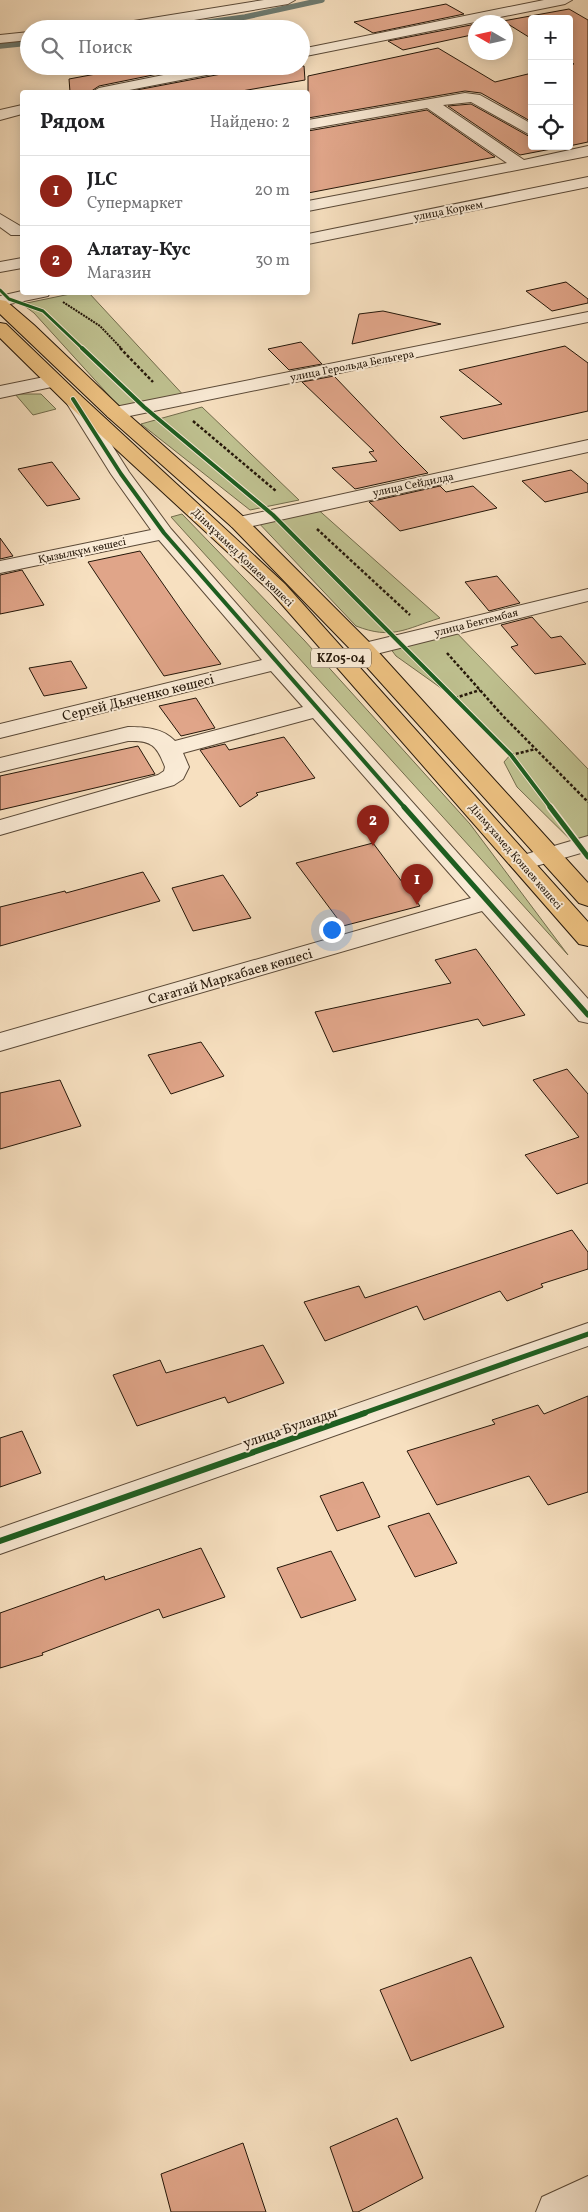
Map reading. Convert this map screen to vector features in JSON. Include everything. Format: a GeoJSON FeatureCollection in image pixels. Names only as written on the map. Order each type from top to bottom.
{"type":"FeatureCollection","features":[{"type":"Feature","properties":{"kind":"main road","name":"Дінмұхамед Қонаев көшесі"},"geometry":{"type":"LineString","coordinates":[[0,305],[28,329],[116,413],[239,523],[364,650],[547,855],[588,898]]}},
{"type":"Feature","properties":{"kind":"main road","name":"Дінмұхамед Қонаев көшесі"},"geometry":{"type":"LineString","coordinates":[[0,328],[73,399],[278,588],[588,938]]}},
{"type":"Feature","properties":{"kind":"street"},"geometry":{"type":"LineString","coordinates":[[172,20],[288,0]]}},
{"type":"Feature","properties":{"kind":"street"},"geometry":{"type":"LineString","coordinates":[[310,51],[565,0]]}},
{"type":"Feature","properties":{"kind":"street"},"geometry":{"type":"LineString","coordinates":[[0,39],[20,37]]}},
{"type":"Feature","properties":{"kind":"street"},"geometry":{"type":"LineString","coordinates":[[109,90],[186,75]]}},
{"type":"Feature","properties":{"kind":"street"},"geometry":{"type":"LineString","coordinates":[[310,125],[465,97],[475,98],[528,129]]}},
{"type":"Feature","properties":{"kind":"street"},"geometry":{"type":"LineString","coordinates":[[430,103],[521,165]]}},
{"type":"Feature","properties":{"kind":"street"},"geometry":{"type":"LineString","coordinates":[[0,115],[20,110]]}},
{"type":"Feature","properties":{"kind":"street"},"geometry":{"type":"LineString","coordinates":[[310,206],[521,165],[564,150],[588,151]]}},
{"type":"Feature","properties":{"kind":"street","name":"улица Коркем"},"geometry":{"type":"LineString","coordinates":[[310,239],[588,182]]}},
{"type":"Feature","properties":{"kind":"street"},"geometry":{"type":"LineString","coordinates":[[0,219],[20,231]]}},
{"type":"Feature","properties":{"kind":"street"},"geometry":{"type":"LineString","coordinates":[[0,267],[20,263]]}},
{"type":"Feature","properties":{"kind":"street"},"geometry":{"type":"LineString","coordinates":[[0,301],[28,295]]}},
{"type":"Feature","properties":{"kind":"street","name":"улица Герольда Бельгера"},"geometry":{"type":"LineString","coordinates":[[116,413],[585,321]]}},
{"type":"Feature","properties":{"kind":"street"},"geometry":{"type":"LineString","coordinates":[[0,392],[54,381]]}},
{"type":"Feature","properties":{"kind":"street"},"geometry":{"type":"LineString","coordinates":[[73,399],[121,474],[164,532],[276,663],[588,1014]]}},
{"type":"Feature","properties":{"kind":"street","name":"улица Сейдилда"},"geometry":{"type":"LineString","coordinates":[[239,523],[588,446]]}},
{"type":"Feature","properties":{"kind":"street","name":"Қызылқұм көшесі"},"geometry":{"type":"LineString","coordinates":[[0,567],[164,532]]}},
{"type":"Feature","properties":{"kind":"street","name":"улица Бектембая"},"geometry":{"type":"LineString","coordinates":[[364,650],[588,594]]}},
{"type":"Feature","properties":{"kind":"street","name":"Сергей Дьяченко көшесі"},"geometry":{"type":"LineString","coordinates":[[0,730],[276,663]]}},
{"type":"Feature","properties":{"kind":"street"},"geometry":{"type":"LineString","coordinates":[[171,749],[318,710]]}},
{"type":"Feature","properties":{"kind":"street"},"geometry":{"type":"LineString","coordinates":[[0,766],[128,734],[150,734],[171,749],[177,767],[174,774],[166,780],[0,828]]}},
{"type":"Feature","properties":{"kind":"street"},"geometry":{"type":"LineString","coordinates":[[522,863],[588,843]]}},
{"type":"Feature","properties":{"kind":"street","name":"Сағатай Маркабаев көшесі"},"geometry":{"type":"LineString","coordinates":[[0,1042],[489,901]]}},
{"type":"Feature","properties":{"kind":"street","name":"улица Буланды"},"geometry":{"type":"LineString","coordinates":[[0,1541],[588,1334]]}},
{"type":"Feature","properties":{"kind":"street"},"geometry":{"type":"LineString","coordinates":[[557,2212],[588,2197]]}},
{"type":"Feature","properties":{"kind":"path"},"geometry":{"type":"LineString","coordinates":[[455,698],[480,690]]}},
{"type":"Feature","properties":{"kind":"path"},"geometry":{"type":"LineString","coordinates":[[448,691],[462,705]]}},
{"type":"Feature","properties":{"kind":"path"},"geometry":{"type":"LineString","coordinates":[[504,748],[517,762]]}},
{"type":"Feature","properties":{"kind":"path"},"geometry":{"type":"LineString","coordinates":[[511,755],[536,749]]}},
{"type":"Feature","properties":{"kind":"green space"},"geometry":{"type":"Polygon","coordinates":[[[65,295],[91,295],[187,399],[124,412],[34,313],[22,304],[65,295]]]}},
{"type":"Feature","properties":{"kind":"green space"},"geometry":{"type":"Polygon","coordinates":[[[15,394],[41,394],[56,409],[33,415],[15,394]]]}},
{"type":"Feature","properties":{"kind":"green space"},"geometry":{"type":"Polygon","coordinates":[[[202,407],[299,500],[250,510],[141,424],[202,407]]]}},
{"type":"Feature","properties":{"kind":"green space"},"geometry":{"type":"Polygon","coordinates":[[[314,506],[440,618],[408,629],[389,633],[356,626],[255,519],[314,506]]]}},
{"type":"Feature","properties":{"kind":"green space"},"geometry":{"type":"Polygon","coordinates":[[[182,514],[304,640],[470,824],[568,955],[171,517],[182,514]]]}},
{"type":"Feature","properties":{"kind":"green space"},"geometry":{"type":"Polygon","coordinates":[[[452,628],[588,769],[588,857],[517,787],[504,762],[511,754],[455,698],[396,656],[387,644],[452,628]]]}},
{"type":"Feature","properties":{"kind":"building"},"geometry":{"type":"Polygon","coordinates":[[[446,4],[464,14],[373,33],[354,22],[446,4]]]}},
{"type":"Feature","properties":{"kind":"building"},"geometry":{"type":"Polygon","coordinates":[[[569,9],[588,20],[588,142],[573,145],[573,15],[536,15],[569,9]]]}},
{"type":"Feature","properties":{"kind":"building"},"geometry":{"type":"Polygon","coordinates":[[[528,16],[528,37],[513,27],[513,19],[528,16]]]}},
{"type":"Feature","properties":{"kind":"building"},"geometry":{"type":"Polygon","coordinates":[[[468,26],[468,36],[403,50],[388,41],[468,26]]]}},
{"type":"Feature","properties":{"kind":"building"},"geometry":{"type":"Polygon","coordinates":[[[438,48],[495,82],[528,74],[528,120],[481,93],[465,91],[310,118],[310,90],[308,90],[308,76],[438,48]]]}},
{"type":"Feature","properties":{"kind":"building"},"geometry":{"type":"Polygon","coordinates":[[[91,75],[153,75],[99,86],[93,90],[70,90],[69,79],[91,75]]]}},
{"type":"Feature","properties":{"kind":"building"},"geometry":{"type":"Polygon","coordinates":[[[216,75],[305,75],[305,80],[248,90],[137,90],[216,75]]]}},
{"type":"Feature","properties":{"kind":"building"},"geometry":{"type":"Polygon","coordinates":[[[471,104],[528,136],[528,150],[546,150],[520,155],[448,106],[471,104]]]}},
{"type":"Feature","properties":{"kind":"building"},"geometry":{"type":"Polygon","coordinates":[[[427,110],[495,157],[310,193],[310,131],[427,110]]]}},
{"type":"Feature","properties":{"kind":"building"},"geometry":{"type":"Polygon","coordinates":[[[566,282],[588,299],[588,303],[552,311],[526,291],[566,282]]]}},
{"type":"Feature","properties":{"kind":"building"},"geometry":{"type":"Polygon","coordinates":[[[383,311],[441,324],[352,344],[359,314],[383,311]]]}},
{"type":"Feature","properties":{"kind":"building"},"geometry":{"type":"Polygon","coordinates":[[[301,342],[322,364],[289,370],[268,349],[301,342]]]}},
{"type":"Feature","properties":{"kind":"building"},"geometry":{"type":"Polygon","coordinates":[[[565,346],[588,363],[588,411],[463,439],[440,417],[502,404],[459,370],[565,346]]]}},
{"type":"Feature","properties":{"kind":"building"},"geometry":{"type":"Polygon","coordinates":[[[334,376],[428,473],[355,489],[332,468],[377,461],[369,452],[374,451],[302,382],[334,376]]]}},
{"type":"Feature","properties":{"kind":"building"},"geometry":{"type":"Polygon","coordinates":[[[52,462],[80,499],[47,506],[18,469],[52,462]]]}},
{"type":"Feature","properties":{"kind":"building"},"geometry":{"type":"Polygon","coordinates":[[[571,470],[588,484],[588,492],[545,502],[522,481],[571,470]]]}},
{"type":"Feature","properties":{"kind":"building"},"geometry":{"type":"Polygon","coordinates":[[[440,486],[446,492],[473,486],[497,508],[400,531],[369,502],[440,486]]]}},
{"type":"Feature","properties":{"kind":"building"},"geometry":{"type":"Polygon","coordinates":[[[0,538],[13,556],[0,559],[0,538]]]}},
{"type":"Feature","properties":{"kind":"building"},"geometry":{"type":"Polygon","coordinates":[[[140,551],[221,664],[164,676],[88,562],[140,551]]]}},
{"type":"Feature","properties":{"kind":"building"},"geometry":{"type":"Polygon","coordinates":[[[22,570],[44,605],[0,614],[0,575],[22,570]]]}},
{"type":"Feature","properties":{"kind":"building"},"geometry":{"type":"Polygon","coordinates":[[[497,576],[520,603],[489,611],[465,582],[497,576]]]}},
{"type":"Feature","properties":{"kind":"building"},"geometry":{"type":"Polygon","coordinates":[[[532,617],[551,638],[561,636],[586,664],[535,674],[511,647],[518,645],[501,625],[532,617]]]}},
{"type":"Feature","properties":{"kind":"building"},"geometry":{"type":"Polygon","coordinates":[[[71,661],[87,688],[44,696],[29,668],[71,661]]]}},
{"type":"Feature","properties":{"kind":"building"},"geometry":{"type":"Polygon","coordinates":[[[196,698],[215,728],[181,736],[159,706],[196,698]]]}},
{"type":"Feature","properties":{"kind":"building"},"geometry":{"type":"Polygon","coordinates":[[[284,737],[315,778],[256,793],[258,795],[240,807],[200,750],[225,744],[229,750],[284,737]]]}},
{"type":"Feature","properties":{"kind":"building"},"geometry":{"type":"Polygon","coordinates":[[[138,746],[155,774],[0,810],[0,776],[138,746]]]}},
{"type":"Feature","properties":{"kind":"building"},"geometry":{"type":"Polygon","coordinates":[[[373,843],[420,906],[343,926],[296,863],[373,843]]]}},
{"type":"Feature","properties":{"kind":"building"},"geometry":{"type":"Polygon","coordinates":[[[143,872],[160,901],[0,946],[0,907],[65,891],[66,893],[143,872]]]}},
{"type":"Feature","properties":{"kind":"building"},"geometry":{"type":"Polygon","coordinates":[[[223,875],[251,918],[193,931],[172,888],[223,875]]]}},
{"type":"Feature","properties":{"kind":"building"},"geometry":{"type":"Polygon","coordinates":[[[476,949],[525,1015],[483,1026],[478,1019],[333,1052],[315,1012],[451,983],[435,960],[476,949]]]}},
{"type":"Feature","properties":{"kind":"building"},"geometry":{"type":"Polygon","coordinates":[[[201,1042],[224,1076],[171,1094],[148,1055],[201,1042]]]}},
{"type":"Feature","properties":{"kind":"building"},"geometry":{"type":"Polygon","coordinates":[[[567,1069],[588,1094],[588,1183],[557,1194],[525,1155],[579,1137],[533,1080],[567,1069]]]}},
{"type":"Feature","properties":{"kind":"building"},"geometry":{"type":"Polygon","coordinates":[[[60,1080],[81,1126],[0,1149],[0,1093],[60,1080]]]}},
{"type":"Feature","properties":{"kind":"building"},"geometry":{"type":"Polygon","coordinates":[[[572,1230],[588,1252],[588,1269],[541,1284],[543,1287],[507,1301],[500,1291],[424,1320],[417,1306],[325,1341],[304,1302],[359,1286],[365,1298],[572,1230]]]}},
{"type":"Feature","properties":{"kind":"building"},"geometry":{"type":"Polygon","coordinates":[[[263,1345],[284,1383],[228,1403],[225,1397],[137,1426],[113,1375],[160,1360],[166,1373],[263,1345]]]}},
{"type":"Feature","properties":{"kind":"building"},"geometry":{"type":"Polygon","coordinates":[[[588,1396],[588,1492],[548,1505],[529,1476],[437,1505],[407,1451],[495,1424],[492,1420],[538,1405],[544,1414],[588,1396]]]}},
{"type":"Feature","properties":{"kind":"building"},"geometry":{"type":"Polygon","coordinates":[[[22,1431],[41,1473],[0,1487],[0,1438],[22,1431]]]}},
{"type":"Feature","properties":{"kind":"building"},"geometry":{"type":"Polygon","coordinates":[[[363,1482],[380,1517],[337,1531],[320,1496],[363,1482]]]}},
{"type":"Feature","properties":{"kind":"building"},"geometry":{"type":"Polygon","coordinates":[[[429,1513],[457,1563],[415,1577],[388,1526],[429,1513]]]}},
{"type":"Feature","properties":{"kind":"building"},"geometry":{"type":"Polygon","coordinates":[[[201,1548],[225,1597],[163,1618],[159,1609],[42,1653],[43,1655],[0,1668],[0,1613],[104,1576],[105,1580],[201,1548]]]}},
{"type":"Feature","properties":{"kind":"building"},"geometry":{"type":"Polygon","coordinates":[[[331,1551],[356,1600],[301,1618],[277,1568],[331,1551]]]}},
{"type":"Feature","properties":{"kind":"building"},"geometry":{"type":"Polygon","coordinates":[[[471,1957],[504,2027],[411,2061],[380,1990],[471,1957]]]}},
{"type":"Feature","properties":{"kind":"building"},"geometry":{"type":"Polygon","coordinates":[[[397,2118],[423,2178],[358,2212],[353,2212],[330,2147],[397,2118]]]}},
{"type":"Feature","properties":{"kind":"building"},"geometry":{"type":"Polygon","coordinates":[[[243,2143],[266,2212],[171,2212],[161,2174],[243,2143]]]}},
{"type":"Feature","properties":{"kind":"waterway"},"geometry":{"type":"LineString","coordinates":[[223,20],[322,0]]}},
{"type":"Feature","properties":{"kind":"waterway"},"geometry":{"type":"LineString","coordinates":[[0,46],[20,44]]}},
{"type":"Feature","properties":{"kind":"cycle path"},"geometry":{"type":"LineString","coordinates":[[0,290],[9,299],[43,311],[144,407],[273,515],[511,755],[588,857]]}},
{"type":"Feature","properties":{"kind":"cycle path"},"geometry":{"type":"LineString","coordinates":[[73,399],[121,474],[164,533],[283,671],[588,1015]]}},
{"type":"Feature","properties":{"kind":"cycle path"},"geometry":{"type":"LineString","coordinates":[[0,1541],[588,1334]]}},
{"type":"Feature","properties":{"kind":"place","name":"Алатау-Кус"},"geometry":{"type":"Point","coordinates":[373,846]}},
{"type":"Feature","properties":{"kind":"place","name":"JLC"},"geometry":{"type":"Point","coordinates":[417,905]}}]}
